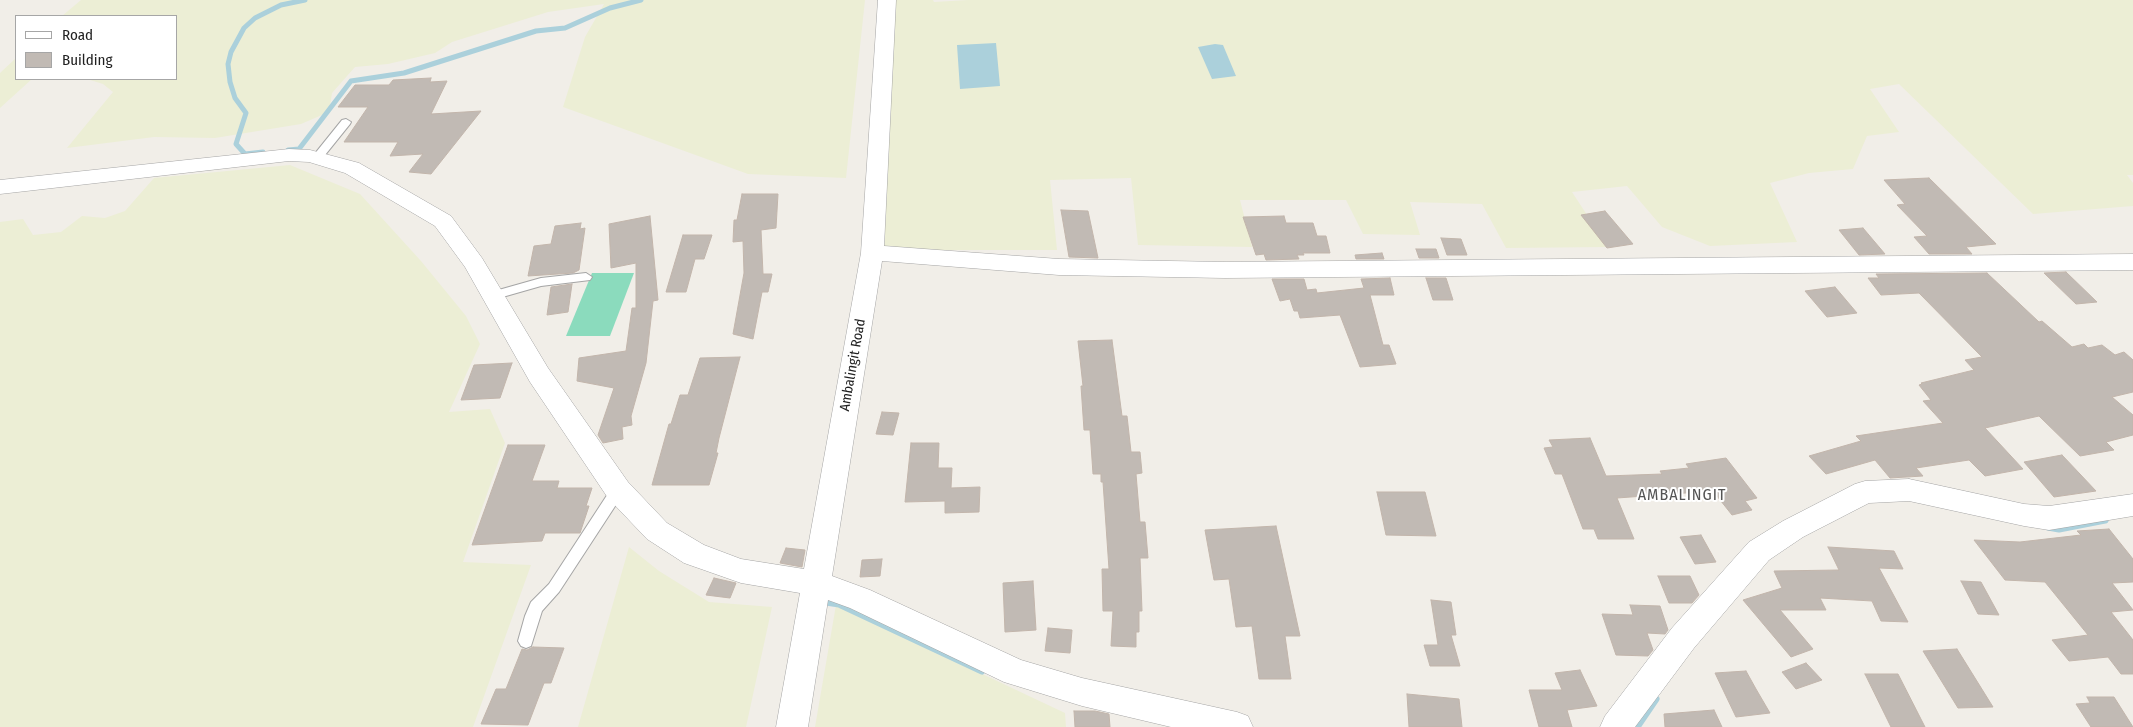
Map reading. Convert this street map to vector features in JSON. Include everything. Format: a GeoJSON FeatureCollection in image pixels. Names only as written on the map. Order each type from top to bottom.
{"type":"FeatureCollection","features":[{"type":"Feature","properties":{"kind":"street","name":"Ambalingit Road"},"geometry":{"type":"LineString","coordinates":[[792,727],[872,253],[887,0]]}},
{"type":"Feature","properties":{"kind":"street"},"geometry":{"type":"LineString","coordinates":[[0,187],[288,155],[317,158],[352,168],[443,221],[474,263],[539,375],[618,490],[657,531],[694,554],[741,570],[816,583],[860,599],[1015,672],[1082,692],[1237,727]]}},
{"type":"Feature","properties":{"kind":"street"},"geometry":{"type":"LineString","coordinates":[[872,253],[1059,267],[1225,270],[2133,262]]}},
{"type":"Feature","properties":{"kind":"street"},"geometry":{"type":"LineString","coordinates":[[1616,727],[1683,638],[1758,551],[1793,529],[1865,492],[1909,490],[2049,518],[2133,505]]}},
{"type":"Feature","properties":{"kind":"lane"},"geometry":{"type":"LineString","coordinates":[[317,158],[346,122]]}},
{"type":"Feature","properties":{"kind":"lane"},"geometry":{"type":"LineString","coordinates":[[492,296],[541,282],[586,277]]}},
{"type":"Feature","properties":{"kind":"lane"},"geometry":{"type":"LineString","coordinates":[[526,641],[536,607],[554,588],[618,490]]}},
{"type":"Feature","properties":{"kind":"green space"},"geometry":{"type":"Polygon","coordinates":[[[81,0],[865,0],[846,178],[748,174],[563,107],[585,37],[604,4],[548,12],[452,42],[435,53],[388,64],[355,67],[332,93],[329,112],[301,124],[215,138],[154,137],[67,148],[113,92],[103,84],[90,80],[178,80],[178,15],[63,15],[81,0]]]}},
{"type":"Feature","properties":{"kind":"green space"},"geometry":{"type":"Polygon","coordinates":[[[895,0],[933,0],[934,2],[968,0],[2133,0],[2133,175],[2127,175],[2133,183],[2133,206],[2033,214],[1899,84],[1870,89],[1899,132],[1867,136],[1853,169],[1809,173],[1770,183],[1797,242],[1710,246],[1662,227],[1627,186],[1572,192],[1608,247],[1506,248],[1482,204],[1410,202],[1420,235],[1363,234],[1346,200],[1240,200],[1252,247],[1138,245],[1131,178],[1050,180],[1057,250],[884,250],[895,0]]]}},
{"type":"Feature","properties":{"kind":"green space"},"geometry":{"type":"Polygon","coordinates":[[[15,59],[15,80],[31,80],[0,108],[0,73],[15,59]]]}},
{"type":"Feature","properties":{"kind":"green space"},"geometry":{"type":"Polygon","coordinates":[[[290,165],[360,194],[421,261],[466,316],[480,344],[449,412],[490,409],[505,443],[463,562],[531,565],[473,727],[0,727],[0,222],[23,219],[33,235],[61,232],[82,216],[105,218],[125,211],[154,178],[290,165]]]}},
{"type":"Feature","properties":{"kind":"green space"},"geometry":{"type":"Polygon","coordinates":[[[592,273],[634,273],[610,336],[566,336],[592,273]]]}},
{"type":"Feature","properties":{"kind":"green space"},"geometry":{"type":"Polygon","coordinates":[[[629,547],[659,571],[709,602],[772,607],[746,727],[578,727],[629,547]]]}},
{"type":"Feature","properties":{"kind":"green space"},"geometry":{"type":"Polygon","coordinates":[[[836,605],[1065,713],[1066,727],[815,727],[836,605]]]}},
{"type":"Feature","properties":{"kind":"water"},"geometry":{"type":"Polygon","coordinates":[[[996,43],[1000,86],[960,89],[957,45],[996,43]]]}},
{"type":"Feature","properties":{"kind":"water"},"geometry":{"type":"Polygon","coordinates":[[[1215,44],[1223,45],[1236,76],[1212,79],[1198,47],[1215,44]]]}},
{"type":"Feature","properties":{"kind":"building"},"geometry":{"type":"Polygon","coordinates":[[[431,78],[430,82],[447,81],[431,114],[481,111],[431,174],[409,172],[423,154],[390,156],[398,142],[344,142],[368,107],[338,107],[355,85],[389,85],[393,80],[431,78]]]}},
{"type":"Feature","properties":{"kind":"building"},"geometry":{"type":"Polygon","coordinates":[[[1929,178],[1996,244],[1966,247],[1972,254],[1929,254],[1914,237],[1927,236],[1897,205],[1905,204],[1884,180],[1929,178]]]}},
{"type":"Feature","properties":{"kind":"building"},"geometry":{"type":"Polygon","coordinates":[[[742,194],[778,194],[776,228],[761,230],[763,274],[772,274],[768,292],[762,292],[753,339],[733,334],[744,273],[743,241],[733,242],[734,220],[737,220],[742,194]]]}},
{"type":"Feature","properties":{"kind":"building"},"geometry":{"type":"Polygon","coordinates":[[[1061,210],[1088,211],[1098,258],[1069,257],[1061,210]]]}},
{"type":"Feature","properties":{"kind":"building"},"geometry":{"type":"Polygon","coordinates":[[[1605,211],[1633,244],[1607,248],[1581,215],[1605,211]]]}},
{"type":"Feature","properties":{"kind":"building"},"geometry":{"type":"Polygon","coordinates":[[[650,216],[658,300],[653,301],[646,363],[631,416],[632,425],[622,427],[623,439],[603,443],[598,435],[614,388],[577,381],[579,358],[626,351],[632,308],[636,308],[636,263],[611,268],[609,224],[650,216]]]}},
{"type":"Feature","properties":{"kind":"building"},"geometry":{"type":"Polygon","coordinates":[[[1284,216],[1286,223],[1313,223],[1317,236],[1326,236],[1330,253],[1303,253],[1304,255],[1297,255],[1299,259],[1266,260],[1264,254],[1256,255],[1243,217],[1284,216]]]}},
{"type":"Feature","properties":{"kind":"building"},"geometry":{"type":"Polygon","coordinates":[[[581,223],[580,229],[585,228],[579,270],[573,273],[528,276],[534,246],[551,244],[555,226],[581,223]]]}},
{"type":"Feature","properties":{"kind":"building"},"geometry":{"type":"Polygon","coordinates":[[[1863,228],[1885,254],[1859,255],[1839,230],[1863,228]]]}},
{"type":"Feature","properties":{"kind":"building"},"geometry":{"type":"Polygon","coordinates":[[[683,235],[712,235],[704,259],[695,259],[686,292],[666,292],[683,235]]]}},
{"type":"Feature","properties":{"kind":"building"},"geometry":{"type":"Polygon","coordinates":[[[1441,238],[1461,239],[1467,255],[1447,255],[1441,238]]]}},
{"type":"Feature","properties":{"kind":"building"},"geometry":{"type":"Polygon","coordinates":[[[1416,249],[1436,249],[1439,258],[1419,258],[1416,249]]]}},
{"type":"Feature","properties":{"kind":"building"},"geometry":{"type":"Polygon","coordinates":[[[1382,253],[1384,259],[1356,259],[1355,255],[1382,253]]]}},
{"type":"Feature","properties":{"kind":"building"},"geometry":{"type":"Polygon","coordinates":[[[2066,272],[2097,302],[2076,304],[2044,273],[2066,272]]]}},
{"type":"Feature","properties":{"kind":"building"},"geometry":{"type":"Polygon","coordinates":[[[1987,273],[2039,322],[2042,321],[2072,347],[2084,344],[2088,348],[2102,345],[2115,355],[2124,352],[2133,360],[2133,392],[2112,397],[2133,415],[2133,435],[2106,442],[2114,450],[2080,456],[2039,416],[1985,428],[2023,469],[1985,476],[1969,460],[1916,468],[1923,476],[1890,478],[1875,460],[1826,474],[1809,456],[1861,441],[1856,436],[1943,423],[1923,401],[1931,400],[1919,385],[1974,370],[1965,360],[1982,357],[1919,293],[1881,295],[1868,278],[1879,278],[1876,274],[1987,273]]]}},
{"type":"Feature","properties":{"kind":"building"},"geometry":{"type":"Polygon","coordinates":[[[1390,278],[1394,295],[1370,295],[1383,345],[1389,345],[1396,364],[1360,367],[1340,315],[1300,318],[1298,311],[1294,311],[1290,299],[1280,301],[1272,279],[1304,279],[1307,290],[1316,289],[1317,293],[1364,288],[1361,279],[1390,278]]]}},
{"type":"Feature","properties":{"kind":"building"},"geometry":{"type":"Polygon","coordinates":[[[1426,278],[1446,278],[1453,300],[1433,300],[1426,278]]]}},
{"type":"Feature","properties":{"kind":"building"},"geometry":{"type":"Polygon","coordinates":[[[572,284],[568,312],[547,315],[551,287],[572,284]]]}},
{"type":"Feature","properties":{"kind":"building"},"geometry":{"type":"Polygon","coordinates":[[[1835,287],[1857,313],[1827,317],[1805,291],[1835,287]]]}},
{"type":"Feature","properties":{"kind":"building"},"geometry":{"type":"Polygon","coordinates":[[[1112,340],[1122,416],[1127,416],[1131,452],[1140,452],[1142,473],[1136,474],[1140,522],[1145,522],[1148,558],[1140,558],[1142,611],[1139,611],[1139,632],[1136,632],[1136,647],[1111,646],[1113,611],[1103,611],[1102,569],[1109,569],[1103,482],[1101,482],[1101,474],[1093,474],[1090,430],[1084,430],[1081,386],[1083,386],[1078,341],[1112,340]]]}},
{"type":"Feature","properties":{"kind":"building"},"geometry":{"type":"Polygon","coordinates":[[[740,357],[709,485],[652,485],[669,424],[671,424],[680,395],[688,395],[700,358],[740,357]]]}},
{"type":"Feature","properties":{"kind":"building"},"geometry":{"type":"Polygon","coordinates":[[[512,363],[500,398],[461,400],[474,365],[512,363]]]}},
{"type":"Feature","properties":{"kind":"building"},"geometry":{"type":"Polygon","coordinates":[[[882,412],[899,413],[893,435],[876,434],[882,412]]]}},
{"type":"Feature","properties":{"kind":"building"},"geometry":{"type":"Polygon","coordinates":[[[1590,438],[1606,476],[1662,474],[1660,471],[1689,468],[1686,464],[1726,458],[1757,498],[1745,501],[1752,510],[1732,515],[1713,491],[1617,498],[1634,539],[1598,539],[1594,529],[1583,529],[1562,474],[1555,474],[1544,448],[1553,447],[1549,440],[1590,438]]]}},
{"type":"Feature","properties":{"kind":"building"},"geometry":{"type":"Polygon","coordinates":[[[911,443],[939,443],[938,468],[952,468],[951,488],[980,487],[979,512],[945,513],[945,501],[905,502],[911,443]]]}},
{"type":"Feature","properties":{"kind":"building"},"geometry":{"type":"Polygon","coordinates":[[[508,445],[545,445],[532,481],[559,481],[557,488],[592,488],[586,506],[589,506],[580,533],[545,533],[542,541],[472,545],[508,445]]]}},
{"type":"Feature","properties":{"kind":"building"},"geometry":{"type":"Polygon","coordinates":[[[2062,455],[2096,491],[2054,497],[2024,462],[2062,455]]]}},
{"type":"Feature","properties":{"kind":"building"},"geometry":{"type":"Polygon","coordinates":[[[1377,492],[1425,492],[1436,536],[1386,535],[1377,492]]]}},
{"type":"Feature","properties":{"kind":"building"},"geometry":{"type":"Polygon","coordinates":[[[1276,526],[1300,636],[1285,636],[1291,679],[1259,679],[1252,626],[1236,627],[1229,579],[1214,580],[1205,530],[1276,526]]]}},
{"type":"Feature","properties":{"kind":"building"},"geometry":{"type":"Polygon","coordinates":[[[2109,529],[2133,559],[2133,582],[2112,583],[2133,610],[2111,612],[2133,640],[2133,674],[2121,674],[2108,657],[2069,661],[2052,640],[2088,635],[2045,582],[2005,580],[1974,540],[2020,542],[2081,535],[2077,531],[2109,529]]]}},
{"type":"Feature","properties":{"kind":"building"},"geometry":{"type":"Polygon","coordinates":[[[1701,535],[1716,562],[1695,564],[1680,537],[1701,535]]]}},
{"type":"Feature","properties":{"kind":"building"},"geometry":{"type":"Polygon","coordinates":[[[1828,547],[1894,551],[1903,569],[1879,568],[1908,622],[1881,621],[1872,601],[1820,598],[1826,610],[1780,610],[1813,649],[1791,657],[1743,600],[1782,588],[1774,571],[1839,570],[1828,547]]]}},
{"type":"Feature","properties":{"kind":"building"},"geometry":{"type":"Polygon","coordinates":[[[786,548],[805,550],[802,567],[780,563],[786,548]]]}},
{"type":"Feature","properties":{"kind":"building"},"geometry":{"type":"Polygon","coordinates":[[[882,559],[880,576],[860,577],[862,560],[882,559]]]}},
{"type":"Feature","properties":{"kind":"building"},"geometry":{"type":"Polygon","coordinates":[[[1658,576],[1690,576],[1699,595],[1692,603],[1669,603],[1658,576]]]}},
{"type":"Feature","properties":{"kind":"building"},"geometry":{"type":"Polygon","coordinates":[[[714,578],[736,583],[730,598],[706,595],[714,578]]]}},
{"type":"Feature","properties":{"kind":"building"},"geometry":{"type":"Polygon","coordinates":[[[1033,581],[1036,630],[1005,632],[1003,583],[1033,581]]]}},
{"type":"Feature","properties":{"kind":"building"},"geometry":{"type":"Polygon","coordinates":[[[1961,581],[1981,582],[1999,615],[1978,614],[1961,581]]]}},
{"type":"Feature","properties":{"kind":"building"},"geometry":{"type":"Polygon","coordinates":[[[1431,600],[1451,602],[1456,635],[1451,635],[1460,666],[1430,666],[1424,645],[1438,645],[1431,600]]]}},
{"type":"Feature","properties":{"kind":"building"},"geometry":{"type":"Polygon","coordinates":[[[1630,605],[1660,606],[1668,630],[1665,634],[1647,633],[1653,650],[1648,656],[1616,655],[1602,614],[1633,615],[1630,605]]]}},
{"type":"Feature","properties":{"kind":"building"},"geometry":{"type":"Polygon","coordinates":[[[1048,628],[1072,630],[1070,653],[1045,651],[1048,628]]]}},
{"type":"Feature","properties":{"kind":"building"},"geometry":{"type":"Polygon","coordinates":[[[533,647],[564,648],[551,683],[544,683],[528,725],[481,724],[496,689],[506,689],[522,649],[527,650],[533,647]]]}},
{"type":"Feature","properties":{"kind":"building"},"geometry":{"type":"Polygon","coordinates":[[[1957,649],[1993,707],[1958,708],[1923,651],[1957,649]]]}},
{"type":"Feature","properties":{"kind":"building"},"geometry":{"type":"Polygon","coordinates":[[[1806,663],[1822,680],[1796,689],[1782,672],[1806,663]]]}},
{"type":"Feature","properties":{"kind":"building"},"geometry":{"type":"Polygon","coordinates":[[[1580,670],[1597,706],[1567,710],[1572,727],[1539,727],[1529,690],[1562,690],[1555,673],[1580,670]]]}},
{"type":"Feature","properties":{"kind":"building"},"geometry":{"type":"Polygon","coordinates":[[[1746,671],[1770,713],[1736,717],[1715,673],[1746,671]]]}},
{"type":"Feature","properties":{"kind":"building"},"geometry":{"type":"Polygon","coordinates":[[[1865,674],[1898,674],[1925,727],[1891,727],[1865,674]]]}},
{"type":"Feature","properties":{"kind":"building"},"geometry":{"type":"Polygon","coordinates":[[[1407,694],[1459,699],[1462,727],[1409,727],[1407,694]]]}},
{"type":"Feature","properties":{"kind":"building"},"geometry":{"type":"Polygon","coordinates":[[[2087,697],[2114,697],[2133,727],[2091,727],[2076,704],[2090,703],[2087,697]]]}},
{"type":"Feature","properties":{"kind":"building"},"geometry":{"type":"Polygon","coordinates":[[[1714,710],[1722,727],[1665,727],[1664,714],[1714,710]]]}},
{"type":"Feature","properties":{"kind":"building"},"geometry":{"type":"Polygon","coordinates":[[[1074,711],[1095,711],[1109,714],[1110,727],[1075,727],[1074,711]]]}},
{"type":"Feature","properties":{"kind":"waterway"},"geometry":{"type":"LineString","coordinates":[[263,152],[245,154],[236,144],[246,113],[235,98],[230,82],[228,64],[231,52],[244,28],[255,18],[281,5],[305,0]]}},
{"type":"Feature","properties":{"kind":"waterway"},"geometry":{"type":"LineString","coordinates":[[288,150],[299,149],[351,81],[404,73],[536,31],[565,28],[610,8],[641,0]]}},
{"type":"Feature","properties":{"kind":"waterway"},"geometry":{"type":"LineString","coordinates":[[2048,527],[2059,529],[2105,520]]}},
{"type":"Feature","properties":{"kind":"waterway"},"geometry":{"type":"LineString","coordinates":[[826,602],[839,604],[982,671]]}},
{"type":"Feature","properties":{"kind":"waterway"},"geometry":{"type":"LineString","coordinates":[[1637,727],[1656,699]]}},
{"type":"Feature","properties":{"kind":"district","name":"AMBALINGIT"},"geometry":{"type":"Point","coordinates":[1682,496]}}]}
